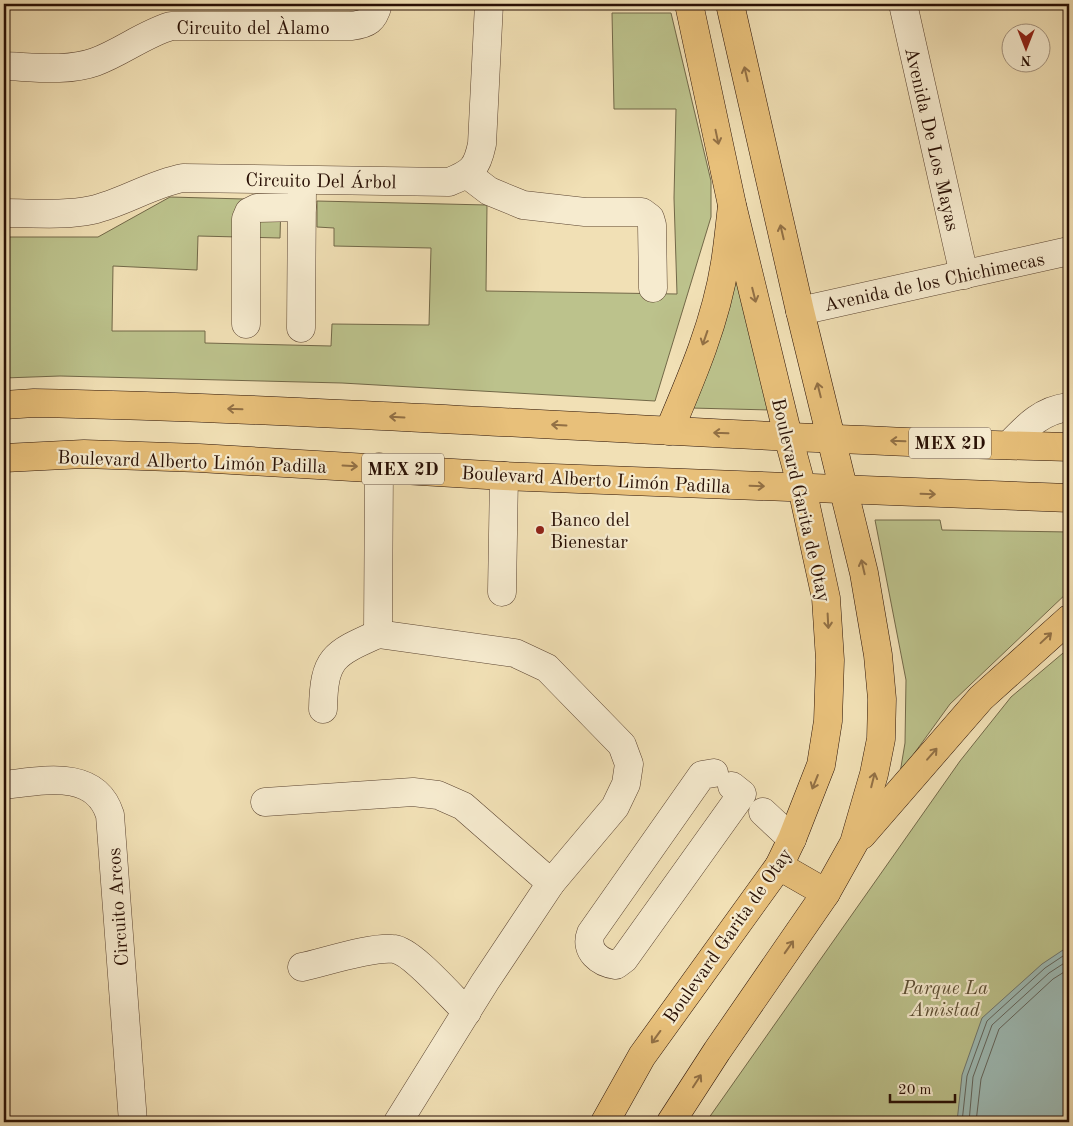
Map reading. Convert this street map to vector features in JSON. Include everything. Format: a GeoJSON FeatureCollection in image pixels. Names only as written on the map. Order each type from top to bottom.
{"type":"FeatureCollection","features":[{"type":"Feature","properties":{"kind":"main road","name":"Boulevard Garita de Otay"},"geometry":{"type":"LineString","coordinates":[[605,1122],[642,1056],[778,866],[792,839],[821,765],[828,721],[830,660],[826,598],[802,488],[732,205],[689,4]]}},
{"type":"Feature","properties":{"kind":"main road"},"geometry":{"type":"LineString","coordinates":[[730,4],[800,311],[864,573],[878,655],[882,699],[880,739],[874,774],[854,843]]}},
{"type":"Feature","properties":{"kind":"main road"},"geometry":{"type":"LineString","coordinates":[[669,431],[692,376],[714,310],[725,264],[732,205]]}},
{"type":"Feature","properties":{"kind":"main road","name":"MEX 2D"},"geometry":{"type":"LineString","coordinates":[[4,405],[34,403],[213,408],[669,431],[1069,447]]}},
{"type":"Feature","properties":{"kind":"main road","name":"Boulevard Alberto Limón Padilla"},"geometry":{"type":"LineString","coordinates":[[4,458],[84,454],[199,458],[379,467],[504,476],[844,491],[1069,498]]}},
{"type":"Feature","properties":{"kind":"main road"},"geometry":{"type":"LineString","coordinates":[[671,1122],[717,1051],[826,893],[854,843],[981,698],[1069,619]]}},
{"type":"Feature","properties":{"kind":"main road"},"geometry":{"type":"LineString","coordinates":[[778,866],[826,893]]}},
{"type":"Feature","properties":{"kind":"street","name":"Circuito del Àlamo"},"geometry":{"type":"LineString","coordinates":[[4,66],[82,66],[158,30],[172,26],[351,26],[366,24],[375,16],[378,4]]}},
{"type":"Feature","properties":{"kind":"street"},"geometry":{"type":"LineString","coordinates":[[489,4],[482,144],[478,161],[468,175],[489,191],[523,204],[585,212],[642,212],[650,218],[652,225],[653,288]]}},
{"type":"Feature","properties":{"kind":"street","name":"Avenida De Los Mayas"},"geometry":{"type":"LineString","coordinates":[[903,4],[964,275]]}},
{"type":"Feature","properties":{"kind":"street","name":"Circuito Del Árbol"},"geometry":{"type":"LineString","coordinates":[[4,213],[94,210],[162,182],[183,178],[449,182],[468,175]]}},
{"type":"Feature","properties":{"kind":"street"},"geometry":{"type":"LineString","coordinates":[[301,328],[302,180]]}},
{"type":"Feature","properties":{"kind":"street"},"geometry":{"type":"LineString","coordinates":[[246,324],[246,219],[249,212],[257,208],[302,207]]}},
{"type":"Feature","properties":{"kind":"street","name":"Avenida de los Chichimecas"},"geometry":{"type":"LineString","coordinates":[[800,311],[1069,252]]}},
{"type":"Feature","properties":{"kind":"street"},"geometry":{"type":"LineString","coordinates":[[1009,445],[1032,421],[1057,408],[1069,407]]}},
{"type":"Feature","properties":{"kind":"street"},"geometry":{"type":"LineString","coordinates":[[378,634],[379,467]]}},
{"type":"Feature","properties":{"kind":"street"},"geometry":{"type":"LineString","coordinates":[[502,592],[504,476]]}},
{"type":"Feature","properties":{"kind":"street"},"geometry":{"type":"LineString","coordinates":[[323,709],[324,681],[332,660],[350,646],[378,634],[515,653],[547,668],[622,745],[630,764],[626,784],[616,807],[551,883],[398,1122]]}},
{"type":"Feature","properties":{"kind":"street"},"geometry":{"type":"LineString","coordinates":[[739,792],[624,959],[616,965],[607,964],[590,951],[588,942],[591,933],[702,775],[739,792],[792,839]]}},
{"type":"Feature","properties":{"kind":"street","name":"Circuito Arcos"},"geometry":{"type":"LineString","coordinates":[[4,785],[46,780],[77,782],[94,789],[106,801],[110,815],[133,1122]]}},
{"type":"Feature","properties":{"kind":"street"},"geometry":{"type":"LineString","coordinates":[[265,802],[413,792],[438,795],[463,806],[551,883]]}},
{"type":"Feature","properties":{"kind":"street"},"geometry":{"type":"LineString","coordinates":[[302,967],[380,949],[395,949],[410,957],[467,1012]]}},
{"type":"Feature","properties":{"kind":"green space"},"geometry":{"type":"Polygon","coordinates":[[[612,13],[671,13],[711,181],[711,217],[655,401],[342,383],[60,376],[4,378],[4,237],[98,237],[170,197],[281,200],[280,238],[198,236],[197,270],[113,266],[112,331],[205,331],[205,343],[331,346],[332,324],[429,325],[431,248],[334,246],[334,228],[317,227],[317,201],[487,205],[486,291],[677,294],[674,198],[676,109],[614,109],[612,13]]]}},
{"type":"Feature","properties":{"kind":"green space"},"geometry":{"type":"Polygon","coordinates":[[[735,262],[770,410],[691,408],[735,262]]]}},
{"type":"Feature","properties":{"kind":"green space"},"geometry":{"type":"Polygon","coordinates":[[[875,520],[940,520],[942,530],[1069,532],[1069,591],[950,704],[900,773],[905,743],[906,680],[875,520]]]}},
{"type":"Feature","properties":{"kind":"green space","name":"Parque La Amistad"},"geometry":{"type":"Polygon","coordinates":[[[1069,648],[1069,1122],[706,1122],[960,761],[1011,697],[1069,648]]]}},
{"type":"Feature","properties":{"kind":"water"},"geometry":{"type":"Polygon","coordinates":[[[1069,946],[1069,1122],[957,1122],[962,1075],[982,1018],[1042,964],[1069,946]]]}},
{"type":"Feature","properties":{"kind":"place","name":"Banco del Bienestar"},"geometry":{"type":"Point","coordinates":[540,530]}}]}
